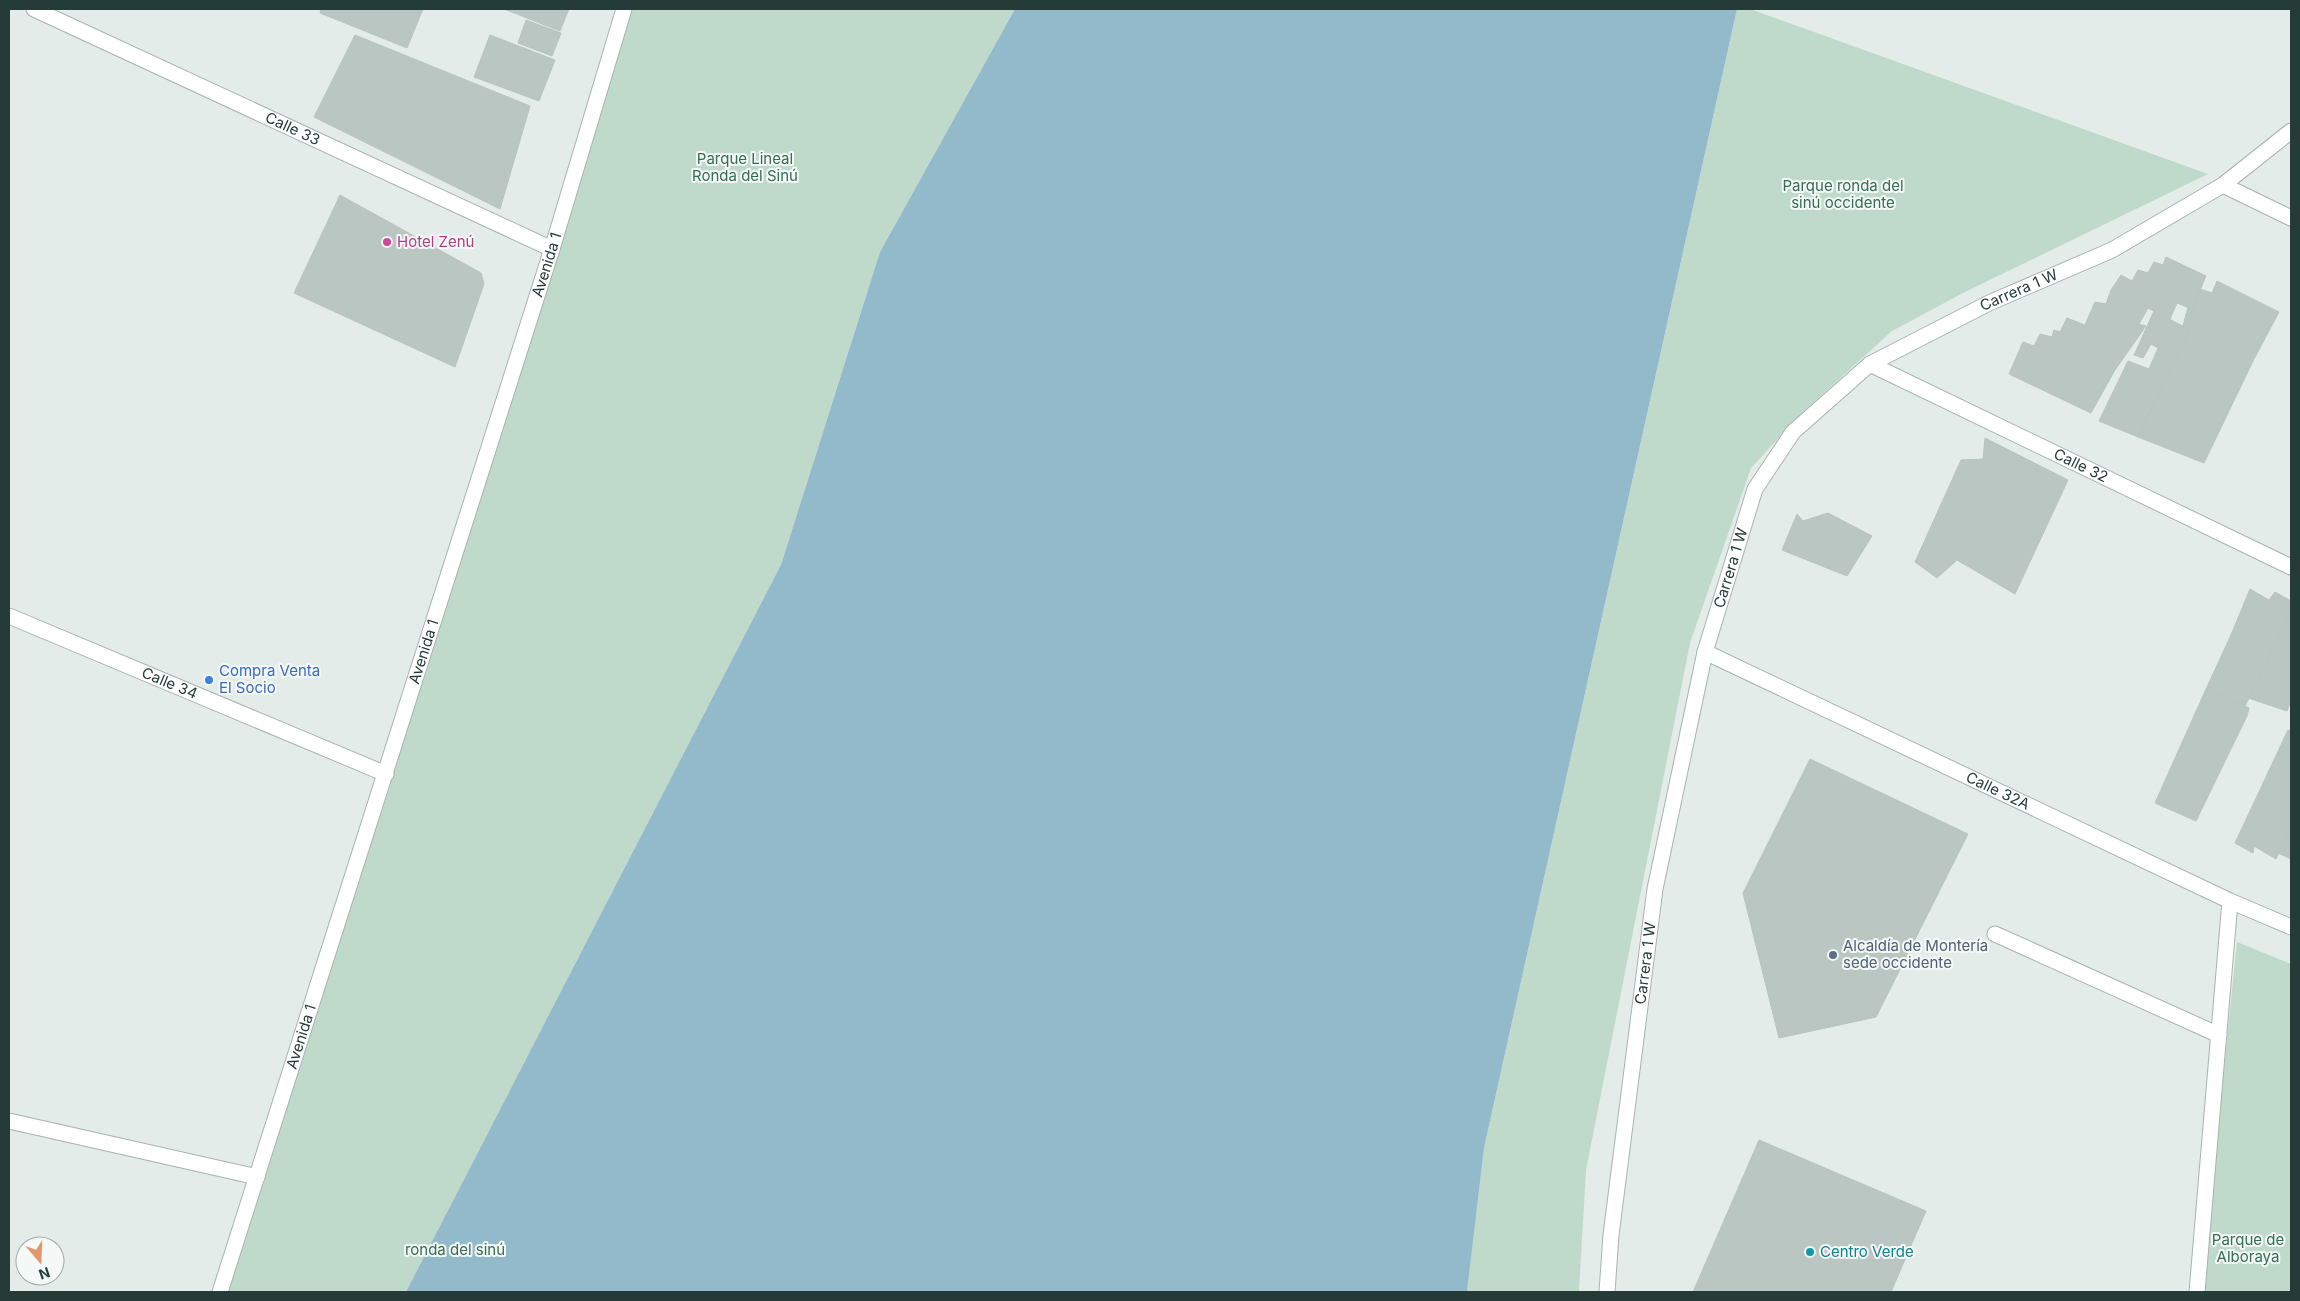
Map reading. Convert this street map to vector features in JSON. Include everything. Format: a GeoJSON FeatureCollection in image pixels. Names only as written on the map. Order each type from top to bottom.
{"type":"FeatureCollection","features":[{"type":"Feature","properties":{"kind":"street","name":"Calle 33"},"geometry":{"type":"LineString","coordinates":[[34,9],[552,248]]}},
{"type":"Feature","properties":{"kind":"street","name":"Avenida 1"},"geometry":{"type":"LineString","coordinates":[[220,1292],[552,248],[624,9]]}},
{"type":"Feature","properties":{"kind":"street","name":"Carrera 1 W"},"geometry":{"type":"LineString","coordinates":[[1607,1292],[1615,1197],[1655,889],[1705,652],[1755,489],[1793,432],[1870,364],[1989,303],[2112,250],[2223,185],[2291,131]]}},
{"type":"Feature","properties":{"kind":"street"},"geometry":{"type":"LineString","coordinates":[[2223,185],[2291,218]]}},
{"type":"Feature","properties":{"kind":"street","name":"Calle 32"},"geometry":{"type":"LineString","coordinates":[[1870,364],[2291,567]]}},
{"type":"Feature","properties":{"kind":"street","name":"Calle 34"},"geometry":{"type":"LineString","coordinates":[[9,616],[386,774]]}},
{"type":"Feature","properties":{"kind":"street","name":"Calle 32A"},"geometry":{"type":"LineString","coordinates":[[1705,652],[2230,901],[2291,927]]}},
{"type":"Feature","properties":{"kind":"street"},"geometry":{"type":"LineString","coordinates":[[2197,1292],[2230,901]]}},
{"type":"Feature","properties":{"kind":"street"},"geometry":{"type":"LineString","coordinates":[[1996,934],[2219,1035]]}},
{"type":"Feature","properties":{"kind":"street"},"geometry":{"type":"LineString","coordinates":[[9,1121],[257,1176]]}},
{"type":"Feature","properties":{"kind":"green space","name":"Parque Lineal Ronda del Sinú"},"geometry":{"type":"Polygon","coordinates":[[[628,9],[1015,9],[880,252],[781,565],[481,1292],[225,1292],[393,776],[628,9]]]}},
{"type":"Feature","properties":{"kind":"green space","name":"Parque ronda del sinú occidente"},"geometry":{"type":"Polygon","coordinates":[[[1737,9],[1750,9],[2208,174],[1963,293],[1892,331],[1802,413],[1751,468],[1690,643],[1586,1170],[1579,1292],[1467,1292],[1484,1148],[1737,9]]]}},
{"type":"Feature","properties":{"kind":"green space","name":"Parque de Alboraya"},"geometry":{"type":"Polygon","coordinates":[[[2237,942],[2291,964],[2291,1292],[2201,1292],[2237,942]]]}},
{"type":"Feature","properties":{"kind":"water"},"geometry":{"type":"Polygon","coordinates":[[[1015,9],[1737,9],[1484,1148],[1467,1292],[406,1292],[781,565],[880,252],[1015,9]]]}},
{"type":"Feature","properties":{"kind":"building"},"geometry":{"type":"Polygon","coordinates":[[[321,9],[423,9],[407,48],[320,13],[321,9]]]}},
{"type":"Feature","properties":{"kind":"building"},"geometry":{"type":"Polygon","coordinates":[[[504,9],[569,9],[560,31],[504,9]]]}},
{"type":"Feature","properties":{"kind":"building"},"geometry":{"type":"Polygon","coordinates":[[[526,20],[561,33],[552,56],[518,43],[526,20]]]}},
{"type":"Feature","properties":{"kind":"building"},"geometry":{"type":"Polygon","coordinates":[[[355,35],[530,106],[500,209],[314,117],[355,35]]]}},
{"type":"Feature","properties":{"kind":"building"},"geometry":{"type":"Polygon","coordinates":[[[490,35],[555,60],[539,101],[474,77],[490,35]]]}},
{"type":"Feature","properties":{"kind":"building"},"geometry":{"type":"Polygon","coordinates":[[[340,195],[481,273],[484,284],[455,367],[294,293],[340,195]]]}},
{"type":"Feature","properties":{"kind":"building"},"geometry":{"type":"Polygon","coordinates":[[[2166,257],[2206,276],[2192,309],[2177,303],[2170,319],[2111,290],[2121,275],[2132,281],[2138,270],[2148,273],[2154,262],[2163,265],[2166,257]]]}},
{"type":"Feature","properties":{"kind":"building"},"geometry":{"type":"Polygon","coordinates":[[[2217,281],[2279,312],[2253,361],[2183,326],[2188,307],[2192,309],[2200,289],[2212,293],[2217,281]]]}},
{"type":"Feature","properties":{"kind":"building"},"geometry":{"type":"Polygon","coordinates":[[[2111,290],[2148,308],[2139,324],[2146,326],[2115,370],[2091,413],[2009,374],[2023,342],[2034,346],[2040,334],[2052,337],[2054,330],[2060,332],[2067,318],[2085,325],[2095,302],[2106,304],[2111,290]]]}},
{"type":"Feature","properties":{"kind":"building"},"geometry":{"type":"Polygon","coordinates":[[[2154,311],[2190,330],[2138,437],[2099,421],[2128,361],[2149,369],[2158,348],[2151,344],[2143,358],[2134,355],[2154,311]]]}},
{"type":"Feature","properties":{"kind":"building"},"geometry":{"type":"Polygon","coordinates":[[[2190,330],[2253,361],[2204,463],[2138,437],[2190,330]]]}},
{"type":"Feature","properties":{"kind":"building"},"geometry":{"type":"Polygon","coordinates":[[[1985,438],[2068,480],[2015,594],[1957,560],[1937,578],[1915,562],[1961,460],[1983,459],[1985,438]]]}},
{"type":"Feature","properties":{"kind":"building"},"geometry":{"type":"Polygon","coordinates":[[[1828,513],[1872,536],[1847,576],[1782,550],[1797,514],[1803,521],[1828,513]]]}},
{"type":"Feature","properties":{"kind":"building"},"geometry":{"type":"Polygon","coordinates":[[[2250,589],[2269,600],[2275,592],[2291,601],[2291,612],[2273,650],[2231,635],[2250,589]]]}},
{"type":"Feature","properties":{"kind":"building"},"geometry":{"type":"Polygon","coordinates":[[[2291,612],[2291,701],[2287,711],[2248,698],[2291,612]]]}},
{"type":"Feature","properties":{"kind":"building"},"geometry":{"type":"Polygon","coordinates":[[[2231,635],[2273,650],[2245,706],[2206,689],[2231,635]]]}},
{"type":"Feature","properties":{"kind":"building"},"geometry":{"type":"Polygon","coordinates":[[[2206,689],[2249,708],[2247,716],[2196,821],[2155,803],[2206,689]]]}},
{"type":"Feature","properties":{"kind":"building"},"geometry":{"type":"Polygon","coordinates":[[[2288,730],[2291,731],[2291,828],[2276,859],[2254,846],[2253,853],[2235,843],[2288,730]]]}},
{"type":"Feature","properties":{"kind":"building","name":"Alcaldía de Montería sede occidente"},"geometry":{"type":"Polygon","coordinates":[[[1810,759],[1968,834],[1876,1017],[1779,1038],[1743,893],[1810,759]]]}},
{"type":"Feature","properties":{"kind":"building"},"geometry":{"type":"Polygon","coordinates":[[[2291,827],[2291,859],[2278,853],[2291,827]]]}},
{"type":"Feature","properties":{"kind":"building","name":"Centro Verde"},"geometry":{"type":"Polygon","coordinates":[[[1759,1140],[1926,1211],[1891,1292],[1693,1292],[1759,1140]]]}},
{"type":"Feature","properties":{"kind":"place","name":"Hotel Zenú"},"geometry":{"type":"Point","coordinates":[387,242]}},
{"type":"Feature","properties":{"kind":"place","name":"Compra Venta El Socio"},"geometry":{"type":"Point","coordinates":[209,680]}},
{"type":"Feature","properties":{"kind":"place","name":"Alcaldía de Montería sede occidente"},"geometry":{"type":"Point","coordinates":[1833,955]}},
{"type":"Feature","properties":{"kind":"place","name":"Centro Verde"},"geometry":{"type":"Point","coordinates":[1810,1252]}},
{"type":"Feature","properties":{"kind":"park label","name":"ronda del sinú"},"geometry":{"type":"Point","coordinates":[455,1250]}}]}
